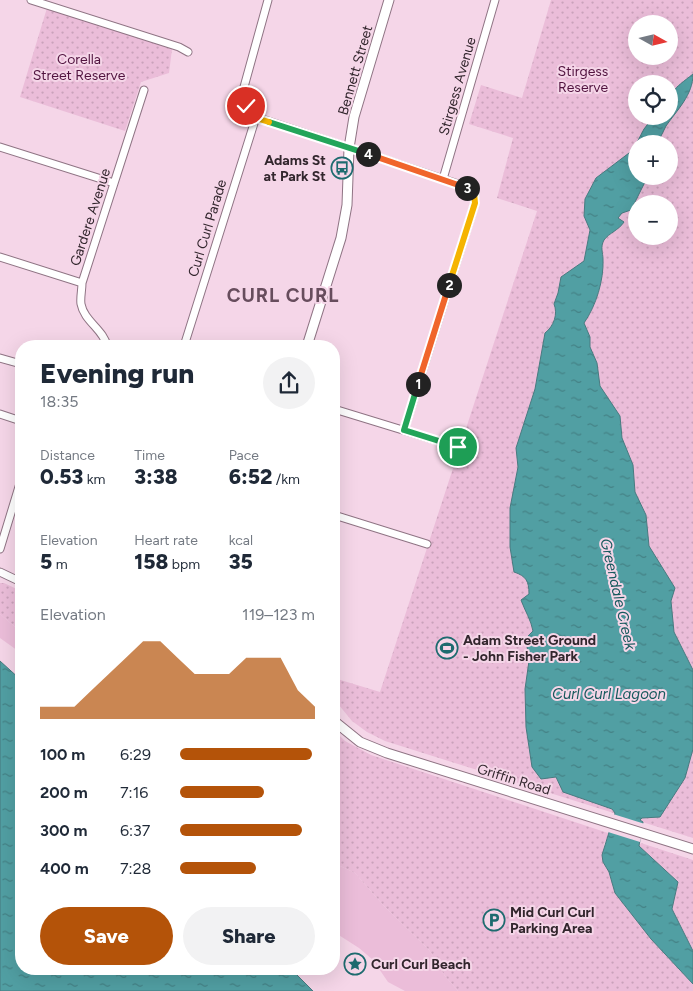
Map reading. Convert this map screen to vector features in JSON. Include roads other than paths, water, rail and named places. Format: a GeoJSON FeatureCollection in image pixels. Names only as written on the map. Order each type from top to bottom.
{"type":"FeatureCollection","features":[{"type":"Feature","properties":{"kind":"main road","name":"Bennett Street"},"geometry":{"type":"LineString","coordinates":[[309,340],[341,238],[345,219],[349,148],[354,117],[389,0]]}},
{"type":"Feature","properties":{"kind":"main road","name":"Griffin Road"},"geometry":{"type":"LineString","coordinates":[[340,726],[360,742],[375,748],[693,849]]}},
{"type":"Feature","properties":{"kind":"street"},"geometry":{"type":"LineString","coordinates":[[31,0],[179,46],[188,52]]}},
{"type":"Feature","properties":{"kind":"street"},"geometry":{"type":"LineString","coordinates":[[268,0],[244,87],[246,106],[256,118],[467,187],[474,193],[475,203],[404,430]]}},
{"type":"Feature","properties":{"kind":"street","name":"Stirgess Avenue"},"geometry":{"type":"LineString","coordinates":[[443,179],[495,0]]}},
{"type":"Feature","properties":{"kind":"street","name":"Gardere Avenue"},"geometry":{"type":"LineString","coordinates":[[106,340],[87,318],[81,305],[82,284],[144,90]]}},
{"type":"Feature","properties":{"kind":"street","name":"Curl Curl Parade"},"geometry":{"type":"LineString","coordinates":[[186,340],[256,118]]}},
{"type":"Feature","properties":{"kind":"street"},"geometry":{"type":"LineString","coordinates":[[0,147],[114,183]]}},
{"type":"Feature","properties":{"kind":"street"},"geometry":{"type":"LineString","coordinates":[[0,257],[82,284]]}},
{"type":"Feature","properties":{"kind":"street"},"geometry":{"type":"LineString","coordinates":[[0,358],[15,362]]}},
{"type":"Feature","properties":{"kind":"street"},"geometry":{"type":"LineString","coordinates":[[340,411],[458,447]]}},
{"type":"Feature","properties":{"kind":"street"},"geometry":{"type":"LineString","coordinates":[[0,414],[15,419]]}},
{"type":"Feature","properties":{"kind":"street"},"geometry":{"type":"LineString","coordinates":[[0,549],[15,511]]}},
{"type":"Feature","properties":{"kind":"street"},"geometry":{"type":"LineString","coordinates":[[340,517],[427,544]]}},
{"type":"Feature","properties":{"kind":"street"},"geometry":{"type":"LineString","coordinates":[[0,564],[0,571],[15,579]]}},
{"type":"Feature","properties":{"kind":"water"},"geometry":{"type":"Polygon","coordinates":[[[693,74],[690,89],[678,109],[678,86],[693,74]]]}},
{"type":"Feature","properties":{"kind":"water"},"geometry":{"type":"Polygon","coordinates":[[[647,125],[666,126],[662,135],[641,135],[647,125]]]}},
{"type":"Feature","properties":{"kind":"water","name":"Curl Curl Lagoon"},"geometry":{"type":"Polygon","coordinates":[[[628,154],[628,185],[644,185],[638,195],[628,195],[628,211],[622,213],[618,218],[624,222],[604,240],[601,284],[592,309],[584,323],[590,337],[590,347],[597,363],[600,386],[620,416],[622,438],[633,465],[635,492],[646,515],[649,546],[675,588],[671,601],[674,632],[693,670],[693,749],[685,778],[660,817],[642,818],[640,820],[643,822],[639,846],[678,882],[672,909],[693,951],[693,984],[651,939],[615,893],[602,855],[615,813],[612,809],[563,792],[556,777],[541,779],[532,767],[526,727],[525,689],[529,661],[526,638],[533,631],[521,600],[529,594],[528,586],[524,577],[514,572],[510,547],[510,508],[518,467],[516,448],[535,389],[545,333],[551,327],[554,320],[556,312],[554,304],[561,277],[584,261],[590,230],[584,216],[585,199],[596,178],[628,154]]]}},
{"type":"Feature","properties":{"kind":"water"},"geometry":{"type":"Polygon","coordinates":[[[0,661],[15,675],[15,975],[297,975],[313,991],[0,991],[0,661]]]}},
{"type":"Feature","properties":{"kind":"place","name":"Adams St at Park St"},"geometry":{"type":"Point","coordinates":[342,168]}},
{"type":"Feature","properties":{"kind":"place","name":"Adam Street Ground - John Fisher Park"},"geometry":{"type":"Point","coordinates":[447,648]}},
{"type":"Feature","properties":{"kind":"place","name":"Mid Curl Curl Parking Area"},"geometry":{"type":"Point","coordinates":[494,920]}},
{"type":"Feature","properties":{"kind":"place","name":"Curl Curl Beach"},"geometry":{"type":"Point","coordinates":[355,964]}},
{"type":"Feature","properties":{"kind":"district","name":"CURL CURL"},"geometry":{"type":"Point","coordinates":[283,295]}},
{"type":"Feature","properties":{"kind":"park label","name":"Corella Street Reserve"},"geometry":{"type":"Point","coordinates":[79,68]}},
{"type":"Feature","properties":{"kind":"park label","name":"Stirgess Reserve"},"geometry":{"type":"Point","coordinates":[583,79]}},
{"type":"Feature","properties":{"kind":"water label","name":"Greendale Creek"},"geometry":{"type":"Point","coordinates":[618,594]}}]}
